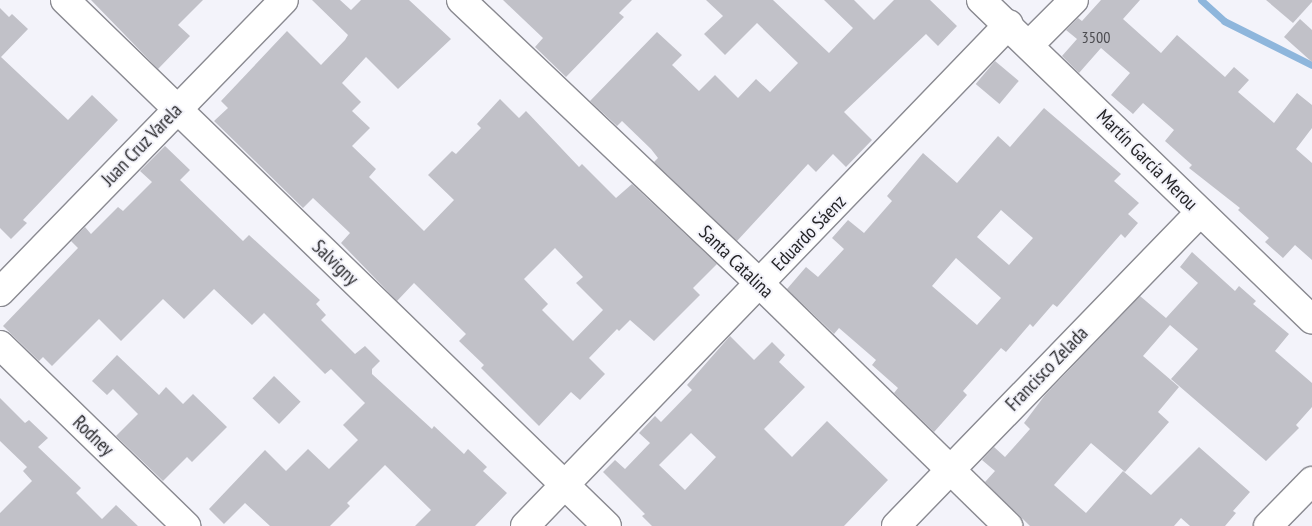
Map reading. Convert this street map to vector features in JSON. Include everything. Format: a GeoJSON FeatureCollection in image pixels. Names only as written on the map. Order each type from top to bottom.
{"type":"FeatureCollection","features":[{"type":"Feature","properties":{"kind":"street","name":"Salvigny"},"geometry":{"type":"LineString","coordinates":[[65,0],[606,526]]}},
{"type":"Feature","properties":{"kind":"street","name":"Juan Cruz Varela"},"geometry":{"type":"LineString","coordinates":[[0,292],[284,0]]}},
{"type":"Feature","properties":{"kind":"street","name":"Santa Catalina"},"geometry":{"type":"LineString","coordinates":[[461,0],[760,284],[1008,526]]}},
{"type":"Feature","properties":{"kind":"street","name":"Martín García Merou"},"geometry":{"type":"LineString","coordinates":[[981,0],[1030,44],[1312,320]]}},
{"type":"Feature","properties":{"kind":"street"},"geometry":{"type":"LineString","coordinates":[[1030,44],[1074,0]]}},
{"type":"Feature","properties":{"kind":"street","name":"Eduardo Sáenz"},"geometry":{"type":"LineString","coordinates":[[525,526],[1009,24]]}},
{"type":"Feature","properties":{"kind":"street","name":"Francisco Zelada"},"geometry":{"type":"LineString","coordinates":[[896,526],[1200,212]]}},
{"type":"Feature","properties":{"kind":"street","name":"Rodney"},"geometry":{"type":"LineString","coordinates":[[0,346],[186,526]]}},
{"type":"Feature","properties":{"kind":"street"},"geometry":{"type":"LineString","coordinates":[[1268,526],[1312,481]]}},
{"type":"Feature","properties":{"kind":"building"},"geometry":{"type":"Polygon","coordinates":[[[91,0],[203,0],[178,25],[190,36],[158,69],[91,0]]]}},
{"type":"Feature","properties":{"kind":"building"},"geometry":{"type":"Polygon","coordinates":[[[312,0],[340,0],[351,10],[361,0],[409,0],[451,39],[398,89],[366,57],[342,83],[361,102],[352,111],[370,128],[352,146],[376,169],[369,177],[424,231],[454,200],[428,175],[452,151],[456,154],[481,128],[477,124],[500,99],[519,118],[526,111],[579,167],[582,164],[616,198],[632,184],[717,264],[693,288],[700,295],[654,341],[630,320],[619,331],[617,329],[589,358],[605,374],[580,400],[571,392],[539,426],[481,368],[484,365],[459,341],[466,334],[414,283],[397,301],[341,243],[350,233],[313,198],[303,208],[214,121],[228,108],[221,101],[287,31],[321,65],[348,35],[312,0]],[[555,248],[524,279],[548,304],[542,310],[573,341],[603,310],[576,283],[583,277],[555,248]]]}},
{"type":"Feature","properties":{"kind":"building"},"geometry":{"type":"Polygon","coordinates":[[[503,0],[632,0],[619,13],[624,17],[566,77],[535,47],[543,38],[503,0]]]}},
{"type":"Feature","properties":{"kind":"building"},"geometry":{"type":"Polygon","coordinates":[[[706,0],[773,0],[829,53],[853,28],[824,0],[854,0],[874,20],[894,0],[930,0],[957,26],[938,46],[926,34],[844,112],[872,140],[846,167],[833,154],[816,172],[808,164],[737,241],[654,162],[658,158],[651,149],[622,121],[617,126],[590,101],[657,32],[682,55],[672,65],[699,91],[715,75],[738,98],[756,79],[770,92],[798,63],[757,23],[725,55],[704,34],[723,16],[706,0]]]}},
{"type":"Feature","properties":{"kind":"building"},"geometry":{"type":"Polygon","coordinates":[[[1101,0],[1140,0],[1123,19],[1161,53],[1177,35],[1225,77],[1234,67],[1249,80],[1238,92],[1274,123],[1297,93],[1312,105],[1312,128],[1296,149],[1312,163],[1312,260],[1295,245],[1283,258],[1265,242],[1269,238],[1238,210],[1240,208],[1189,168],[1192,165],[1165,141],[1174,130],[1143,103],[1133,114],[1111,95],[1130,73],[1101,48],[1079,73],[1062,56],[1077,39],[1066,30],[1078,18],[1082,21],[1101,0]]]}},
{"type":"Feature","properties":{"kind":"building"},"geometry":{"type":"Polygon","coordinates":[[[1266,0],[1312,0],[1312,2],[1293,23],[1266,0]]]}},
{"type":"Feature","properties":{"kind":"building"},"geometry":{"type":"Polygon","coordinates":[[[0,8],[9,17],[12,14],[28,29],[1,57],[68,120],[92,95],[118,120],[23,220],[27,223],[11,239],[0,228],[0,8]]]}},
{"type":"Feature","properties":{"kind":"building"},"geometry":{"type":"Polygon","coordinates":[[[1300,19],[1312,30],[1312,62],[1284,37],[1300,19]]]}},
{"type":"Feature","properties":{"kind":"building"},"geometry":{"type":"Polygon","coordinates":[[[995,61],[1019,81],[999,104],[976,84],[995,61]]]}},
{"type":"Feature","properties":{"kind":"building"},"geometry":{"type":"Polygon","coordinates":[[[1044,108],[1121,174],[1114,181],[1139,203],[1128,214],[1138,223],[1125,238],[1121,234],[1057,307],[1053,304],[1033,327],[1030,324],[1006,352],[1001,348],[963,391],[967,395],[934,432],[894,393],[898,388],[872,365],[876,360],[839,328],[834,334],[787,289],[806,267],[818,277],[844,249],[832,238],[848,220],[864,233],[892,201],[887,196],[923,153],[957,183],[998,136],[1010,147],[1044,108]],[[1001,210],[977,237],[1009,265],[1033,238],[1001,210]],[[956,258],[932,286],[977,325],[1001,298],[956,258]]]}},
{"type":"Feature","properties":{"kind":"building"},"geometry":{"type":"Polygon","coordinates":[[[165,146],[190,170],[180,180],[243,241],[249,235],[320,300],[316,304],[326,315],[321,320],[355,354],[365,346],[380,361],[372,369],[372,374],[432,429],[434,426],[464,454],[468,449],[487,467],[483,471],[507,493],[475,526],[415,526],[431,510],[385,465],[347,503],[350,506],[330,526],[270,526],[245,503],[224,524],[209,509],[265,450],[286,471],[308,449],[329,469],[358,440],[343,425],[365,403],[331,369],[325,374],[264,313],[252,325],[214,289],[184,319],[163,299],[121,341],[99,319],[52,366],[43,357],[39,361],[3,326],[78,248],[71,241],[85,227],[91,234],[118,207],[123,211],[152,182],[140,171],[165,146]]]}},
{"type":"Feature","properties":{"kind":"building"},"geometry":{"type":"Polygon","coordinates":[[[1192,252],[1235,291],[1239,286],[1256,301],[1253,304],[1289,334],[1275,351],[1312,383],[1312,407],[1296,425],[1299,428],[1266,461],[1171,379],[1198,349],[1170,325],[1143,356],[1179,387],[1158,412],[1169,422],[1125,472],[1091,443],[1054,485],[1086,513],[1123,471],[1151,495],[1199,447],[1250,492],[1233,511],[1236,513],[1225,526],[1190,526],[1181,518],[1174,526],[1030,526],[985,482],[995,471],[982,460],[994,447],[1005,457],[1030,429],[1024,423],[1045,395],[1140,296],[1166,318],[1198,283],[1180,267],[1192,252]]]}},
{"type":"Feature","properties":{"kind":"building"},"geometry":{"type":"Polygon","coordinates":[[[730,336],[754,360],[772,342],[785,355],[779,362],[805,387],[764,429],[792,457],[827,421],[888,480],[844,526],[652,526],[642,516],[645,514],[603,472],[615,460],[625,469],[650,443],[639,433],[655,416],[661,422],[692,390],[687,385],[730,336]],[[691,433],[659,465],[685,490],[716,457],[691,433]]]}},
{"type":"Feature","properties":{"kind":"building"},"geometry":{"type":"Polygon","coordinates":[[[117,355],[159,395],[166,387],[183,404],[193,394],[227,427],[192,462],[187,457],[163,481],[116,436],[138,414],[113,389],[107,395],[92,381],[117,355]]]}},
{"type":"Feature","properties":{"kind":"building"},"geometry":{"type":"Polygon","coordinates":[[[274,376],[301,402],[279,424],[252,398],[274,376]]]}},
{"type":"Feature","properties":{"kind":"building"},"geometry":{"type":"Polygon","coordinates":[[[0,398],[25,423],[29,420],[48,438],[38,447],[81,488],[76,493],[102,519],[116,505],[138,526],[0,526],[0,513],[32,481],[23,471],[27,467],[0,441],[0,398]]]}},
{"type":"Feature","properties":{"kind":"waterway"},"geometry":{"type":"LineString","coordinates":[[1201,0],[1224,21],[1312,65]]}}]}
